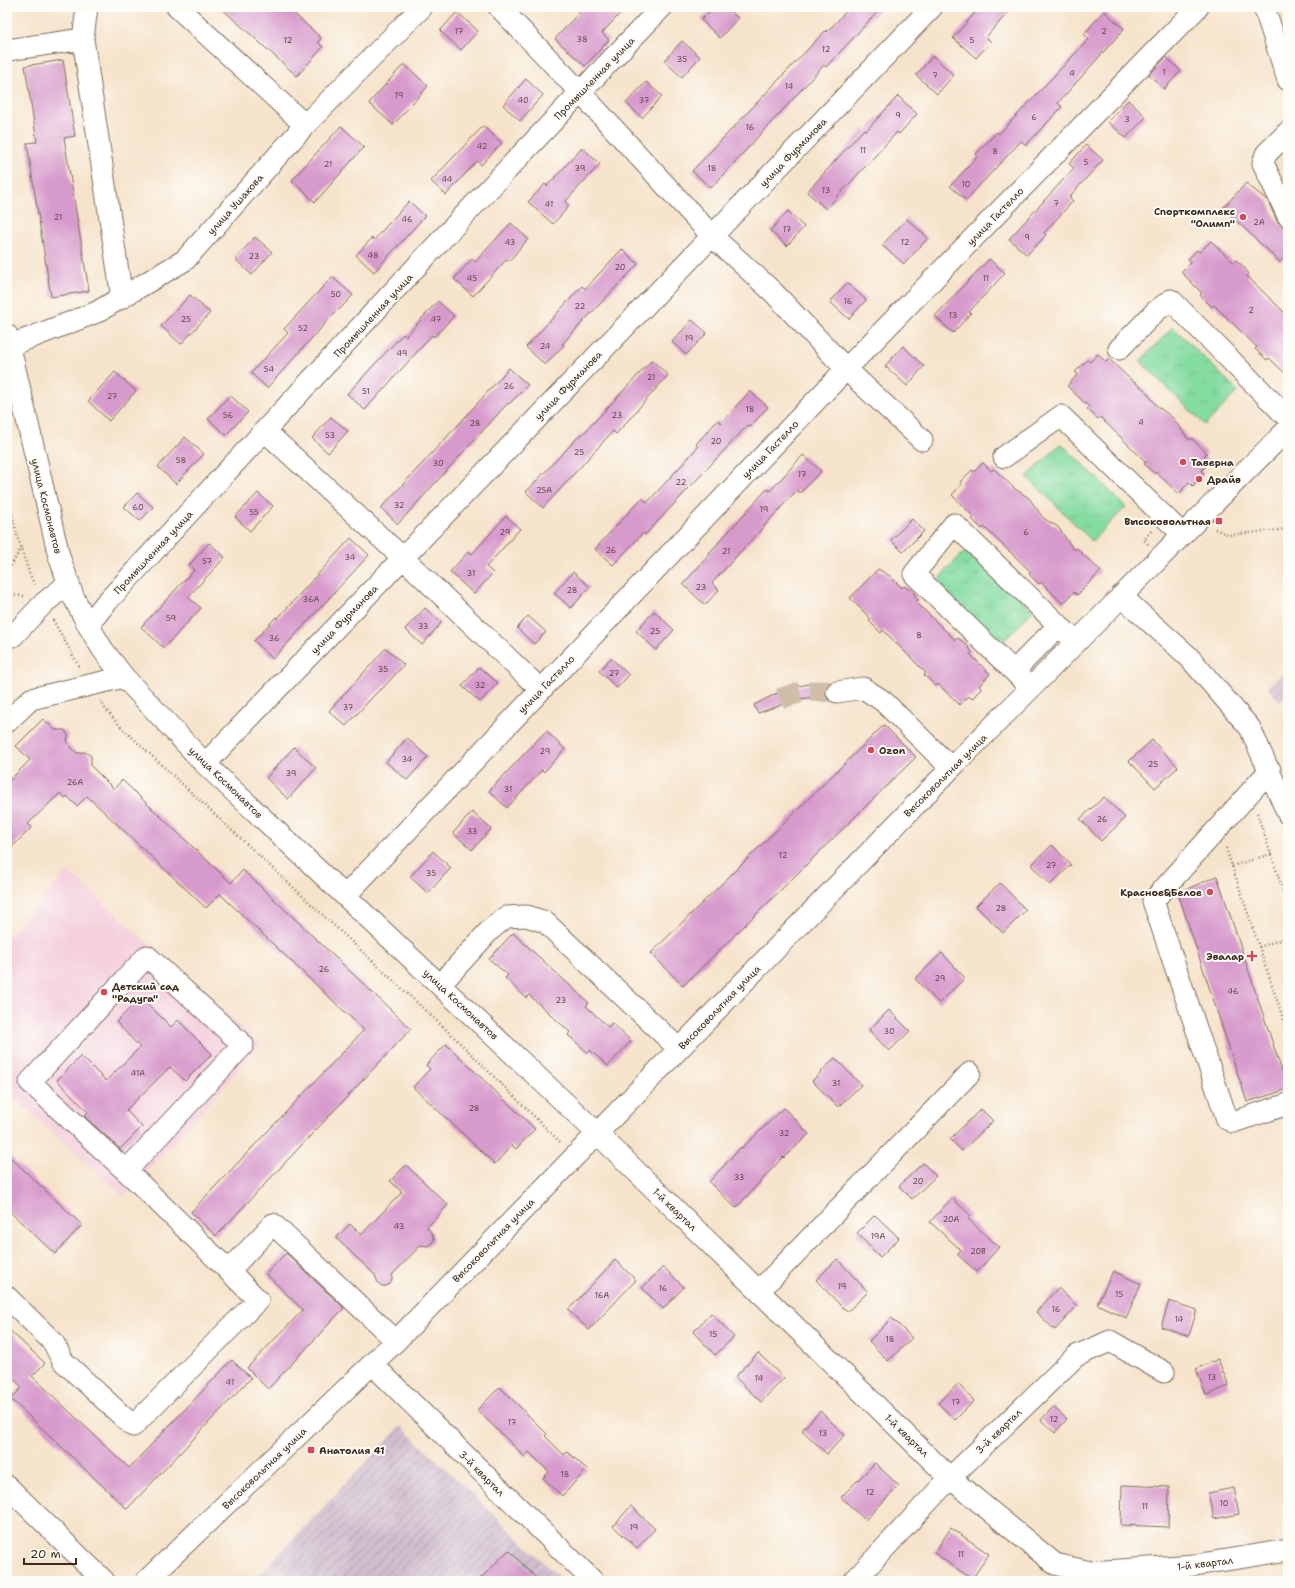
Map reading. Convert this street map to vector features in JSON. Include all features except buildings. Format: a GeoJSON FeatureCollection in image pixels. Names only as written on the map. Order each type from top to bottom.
{"type":"FeatureCollection","features":[{"type":"Feature","properties":{"kind":"street"},"geometry":{"type":"LineString","coordinates":[[86,7],[83,39],[122,298]]}},
{"type":"Feature","properties":{"kind":"street"},"geometry":{"type":"LineString","coordinates":[[177,7],[305,125]]}},
{"type":"Feature","properties":{"kind":"street","name":"улица Ушакова"},"geometry":{"type":"LineString","coordinates":[[8,340],[98,312],[185,260],[305,125],[422,7]]}},
{"type":"Feature","properties":{"kind":"street"},"geometry":{"type":"LineString","coordinates":[[499,7],[580,92],[712,236],[773,292],[846,369],[922,440]]}},
{"type":"Feature","properties":{"kind":"street","name":"Промышленная улица"},"geometry":{"type":"LineString","coordinates":[[88,625],[105,604],[265,430],[580,92],[662,7]]}},
{"type":"Feature","properties":{"kind":"street","name":"улица Фурманова"},"geometry":{"type":"LineString","coordinates":[[205,764],[932,7]]}},
{"type":"Feature","properties":{"kind":"street","name":"улица Гастелло"},"geometry":{"type":"LineString","coordinates":[[345,896],[846,369],[1198,7]]}},
{"type":"Feature","properties":{"kind":"street"},"geometry":{"type":"LineString","coordinates":[[1264,7],[1288,80]]}},
{"type":"Feature","properties":{"kind":"street"},"geometry":{"type":"LineString","coordinates":[[7,50],[83,39]]}},
{"type":"Feature","properties":{"kind":"street"},"geometry":{"type":"LineString","coordinates":[[1288,132],[1266,154],[1263,163],[1288,216]]}},
{"type":"Feature","properties":{"kind":"street"},"geometry":{"type":"LineString","coordinates":[[1118,349],[1156,311],[1171,300],[1288,418]]}},
{"type":"Feature","properties":{"kind":"street","name":"улица Космонавтов"},"geometry":{"type":"LineString","coordinates":[[8,340],[59,556],[73,596],[103,650],[124,677],[205,764],[597,1133]]}},
{"type":"Feature","properties":{"kind":"street"},"geometry":{"type":"LineString","coordinates":[[1004,457],[1061,416],[1182,534]]}},
{"type":"Feature","properties":{"kind":"street","name":"Высоковольтная улица"},"geometry":{"type":"LineString","coordinates":[[146,1581],[396,1341],[951,768],[1288,429]]}},
{"type":"Feature","properties":{"kind":"street"},"geometry":{"type":"LineString","coordinates":[[265,430],[403,558],[541,690]]}},
{"type":"Feature","properties":{"kind":"street"},"geometry":{"type":"LineString","coordinates":[[1031,688],[914,574],[954,524],[1076,642]]}},
{"type":"Feature","properties":{"kind":"street"},"geometry":{"type":"LineString","coordinates":[[13,636],[44,603],[69,583]]}},
{"type":"Feature","properties":{"kind":"street"},"geometry":{"type":"LineString","coordinates":[[1121,596],[1188,656],[1250,728],[1270,770],[1288,814]]}},
{"type":"Feature","properties":{"kind":"street"},"geometry":{"type":"LineString","coordinates":[[1014,671],[1059,625]]}},
{"type":"Feature","properties":{"kind":"street"},"geometry":{"type":"LineString","coordinates":[[7,722],[31,699],[124,677]]}},
{"type":"Feature","properties":{"kind":"street"},"geometry":{"type":"LineString","coordinates":[[837,692],[863,688],[883,701],[951,768]]}},
{"type":"Feature","properties":{"kind":"street"},"geometry":{"type":"LineString","coordinates":[[1270,770],[1153,901],[1227,1119],[1233,1122],[1288,1104]]}},
{"type":"Feature","properties":{"kind":"street"},"geometry":{"type":"LineString","coordinates":[[440,985],[490,930],[506,917],[527,916],[545,922],[679,1049]]}},
{"type":"Feature","properties":{"kind":"street"},"geometry":{"type":"LineString","coordinates":[[7,1297],[53,1342],[63,1362],[133,1426],[258,1300],[126,1171],[30,1082],[147,956],[243,1045],[126,1171]]}},
{"type":"Feature","properties":{"kind":"street"},"geometry":{"type":"LineString","coordinates":[[759,1291],[970,1073]]}},
{"type":"Feature","properties":{"kind":"street","name":"1-й квартал"},"geometry":{"type":"LineString","coordinates":[[597,1133],[950,1478],[1055,1564],[1090,1572],[1196,1573],[1288,1550]]}},
{"type":"Feature","properties":{"kind":"street"},"geometry":{"type":"LineString","coordinates":[[229,1271],[273,1224],[396,1341]]}},
{"type":"Feature","properties":{"kind":"street","name":"3-й квартал"},"geometry":{"type":"LineString","coordinates":[[854,1581],[950,1478],[1076,1356],[1110,1341],[1164,1372]]}},
{"type":"Feature","properties":{"kind":"street","name":"3-й квартал"},"geometry":{"type":"LineString","coordinates":[[372,1364],[592,1581]]}},
{"type":"Feature","properties":{"kind":"street"},"geometry":{"type":"LineString","coordinates":[[7,1486],[104,1581]]}},
{"type":"Feature","properties":{"kind":"path"},"geometry":{"type":"LineString","coordinates":[[1215,529],[1229,535],[1288,529]]}},
{"type":"Feature","properties":{"kind":"path"},"geometry":{"type":"LineString","coordinates":[[7,573],[21,548]]}},
{"type":"Feature","properties":{"kind":"path"},"geometry":{"type":"LineString","coordinates":[[1249,792],[1288,905]]}},
{"type":"Feature","properties":{"kind":"path"},"geometry":{"type":"LineString","coordinates":[[1219,827],[1288,1033]]}},
{"type":"Feature","properties":{"kind":"path"},"geometry":{"type":"LineString","coordinates":[[1232,866],[1271,854]]}},
{"type":"Feature","properties":{"kind":"path"},"geometry":{"type":"LineString","coordinates":[[1259,947],[1288,937]]}},
{"type":"Feature","properties":{"kind":"shaded area"},"geometry":{"type":"Polygon","coordinates":[[[1282,674],[1288,681],[1288,693],[1279,701],[1267,687],[1282,674]]]}},
{"type":"Feature","properties":{"kind":"shaded area","name":"Детский сад \"Радуга\""},"geometry":{"type":"Polygon","coordinates":[[[68,871],[261,1045],[124,1197],[7,1091],[7,1070],[14,1063],[7,1057],[7,938],[68,871]]]}},
{"type":"Feature","properties":{"kind":"shaded area"},"geometry":{"type":"Polygon","coordinates":[[[401,1426],[563,1581],[253,1581],[401,1426]]]}},
{"type":"Feature","properties":{"kind":"green space"},"geometry":{"type":"Polygon","coordinates":[[[1173,327],[1238,391],[1205,425],[1140,361],[1173,327]]]}},
{"type":"Feature","properties":{"kind":"green space"},"geometry":{"type":"Polygon","coordinates":[[[1061,443],[1126,507],[1092,541],[1027,477],[1061,443]]]}},
{"type":"Feature","properties":{"kind":"green space"},"geometry":{"type":"Polygon","coordinates":[[[968,548],[1033,611],[1000,645],[935,582],[968,548]]]}},
{"type":"Feature","properties":{"kind":"tunnel"},"geometry":{"type":"LineString","coordinates":[[780,699],[808,691],[837,692]]}},
{"type":"Feature","properties":{"kind":"place","name":"Спорткомплекс \"Олимп\""},"geometry":{"type":"Point","coordinates":[1243,217]}},
{"type":"Feature","properties":{"kind":"place","name":"Таверна"},"geometry":{"type":"Point","coordinates":[1183,462]}},
{"type":"Feature","properties":{"kind":"place","name":"Драйв"},"geometry":{"type":"Point","coordinates":[1199,479]}},
{"type":"Feature","properties":{"kind":"place","name":"Высоковольтная"},"geometry":{"type":"Point","coordinates":[1219,521]}},
{"type":"Feature","properties":{"kind":"place","name":"Ozon"},"geometry":{"type":"Point","coordinates":[871,750]}},
{"type":"Feature","properties":{"kind":"place","name":"Красное&Белое"},"geometry":{"type":"Point","coordinates":[1210,892]}},
{"type":"Feature","properties":{"kind":"place","name":"Эвалар"},"geometry":{"type":"Point","coordinates":[1252,956]}},
{"type":"Feature","properties":{"kind":"place","name":"Детский сад \"Радуга\""},"geometry":{"type":"Point","coordinates":[104,992]}},
{"type":"Feature","properties":{"kind":"place","name":"Анатолия 41"},"geometry":{"type":"Point","coordinates":[311,1450]}}]}
